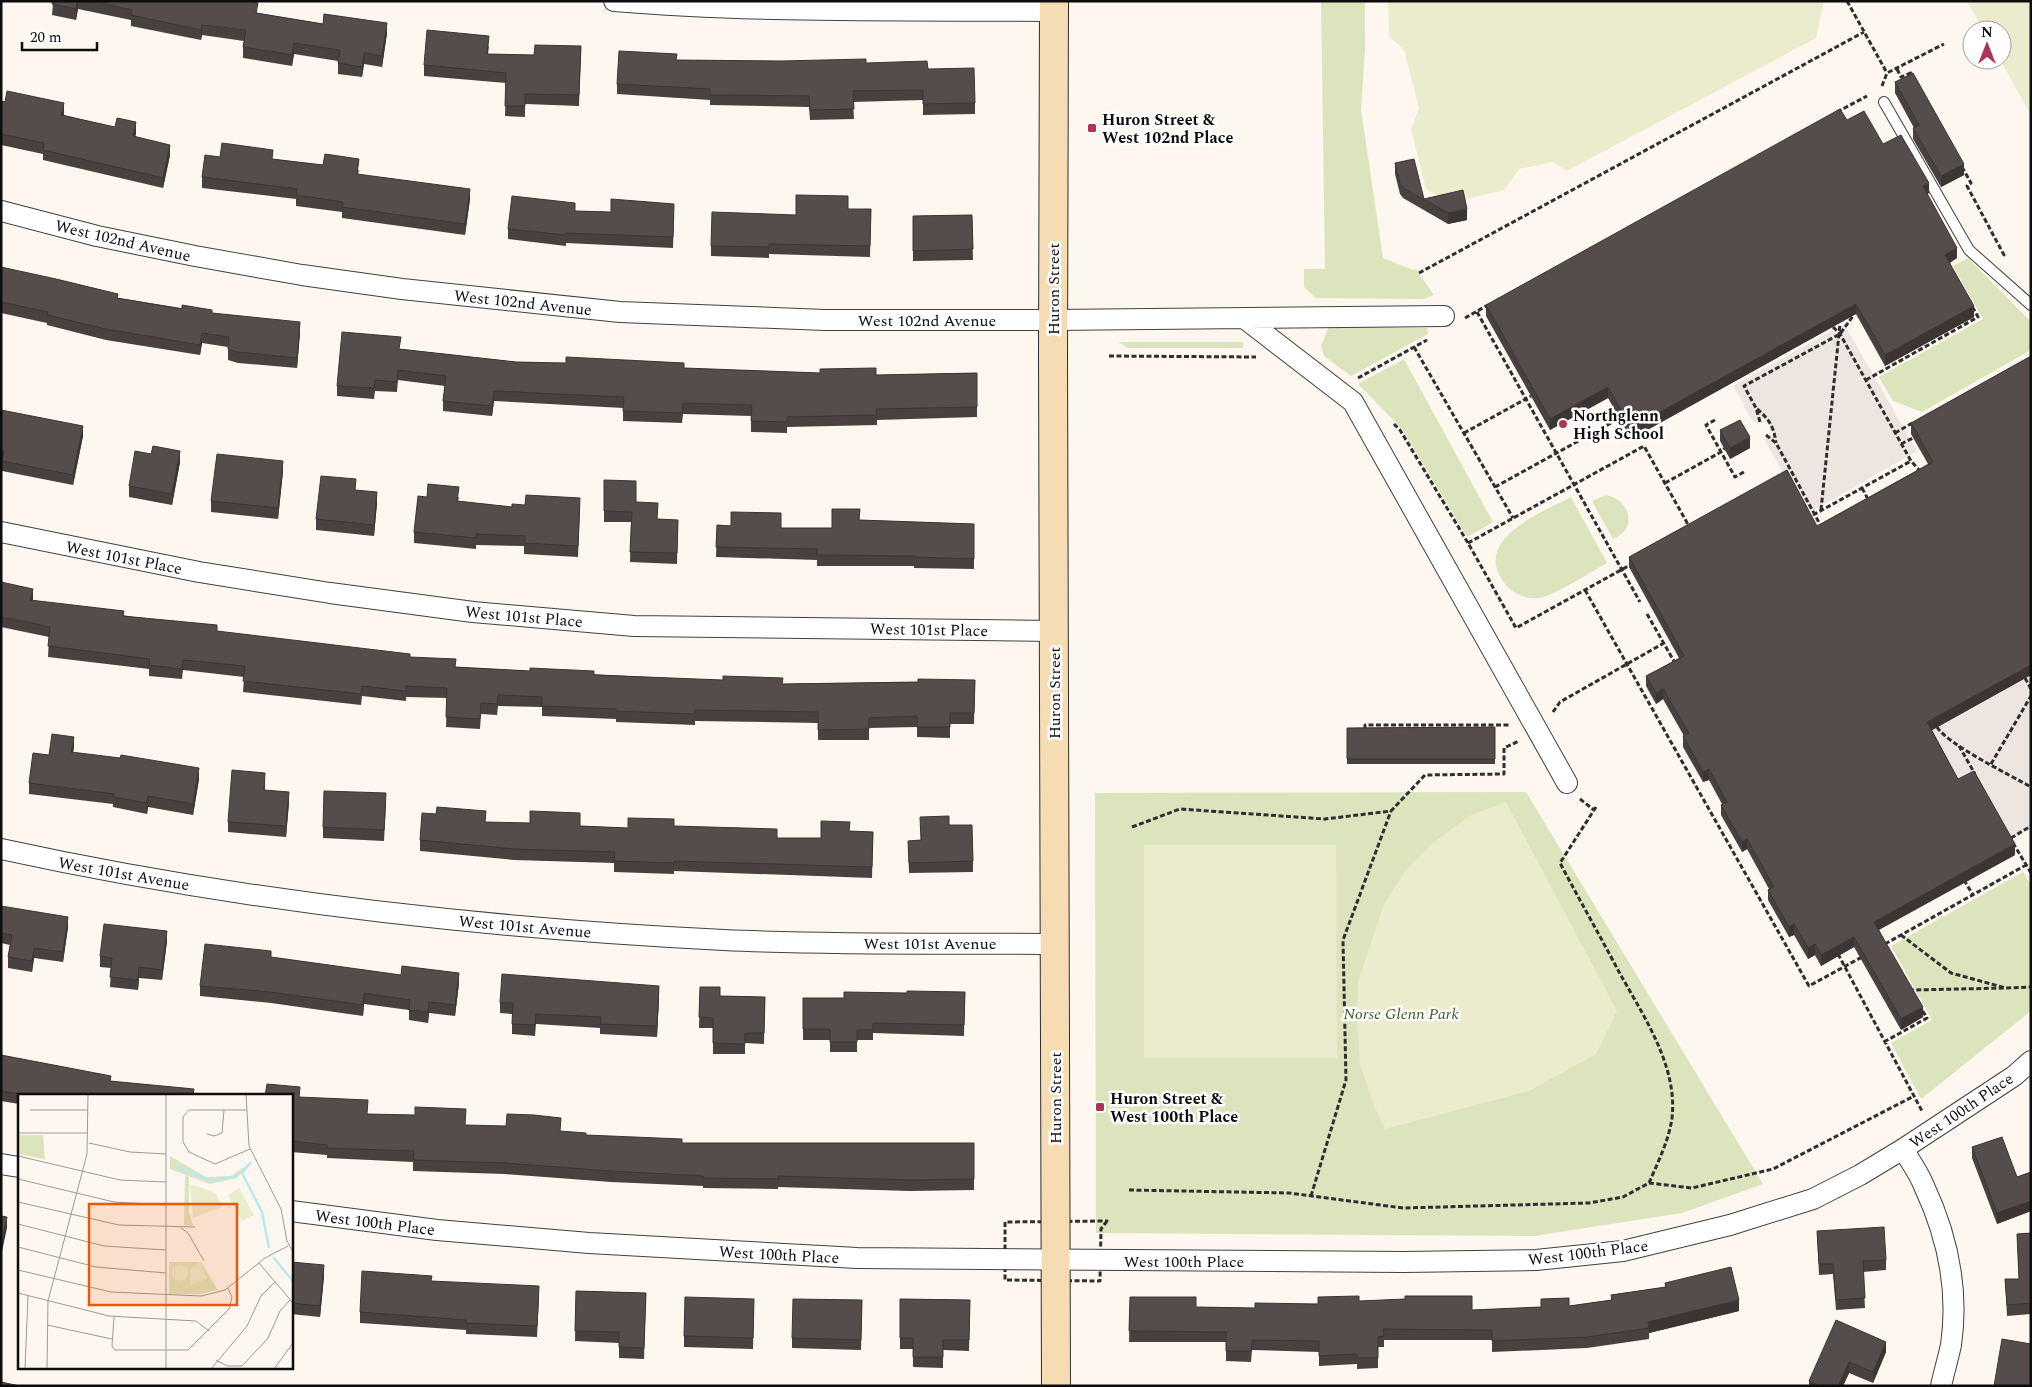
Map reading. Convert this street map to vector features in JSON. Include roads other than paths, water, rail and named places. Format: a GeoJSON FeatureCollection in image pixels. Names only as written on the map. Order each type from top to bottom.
{"type":"FeatureCollection","features":[{"type":"Feature","properties":{"kind":"main road","name":"Huron Street"},"geometry":{"type":"LineString","coordinates":[[1054,6],[1056,1386]]}},
{"type":"Feature","properties":{"kind":"street"},"geometry":{"type":"LineString","coordinates":[[614,1],[709,8],[820,10],[1054,6]]}},
{"type":"Feature","properties":{"kind":"street","name":"West 102nd Avenue"},"geometry":{"type":"LineString","coordinates":[[1,211],[97,236],[302,275],[422,291],[620,312],[824,320],[1453,318]]}},
{"type":"Feature","properties":{"kind":"street"},"geometry":{"type":"LineString","coordinates":[[1244,318],[1352,402],[1536,734],[1568,783]]}},
{"type":"Feature","properties":{"kind":"street","name":"West 101st Place"},"geometry":{"type":"LineString","coordinates":[[1,532],[199,572],[330,593],[473,612],[634,626],[1054,631]]}},
{"type":"Feature","properties":{"kind":"street","name":"West 101st Avenue"},"geometry":{"type":"LineString","coordinates":[[1,849],[90,868],[254,895],[422,917],[726,940],[1055,944]]}},
{"type":"Feature","properties":{"kind":"street","name":"West 100th Place"},"geometry":{"type":"LineString","coordinates":[[292,1211],[437,1230],[589,1244],[856,1258],[1404,1262],[1536,1260],[1623,1251],[1730,1226],[1813,1199],[1860,1175],[1903,1149],[2014,1076],[2031,1061]]}},
{"type":"Feature","properties":{"kind":"street"},"geometry":{"type":"LineString","coordinates":[[1903,1149],[1923,1184],[1941,1226],[1951,1272],[1953,1318],[1950,1345],[1941,1386]]}},
{"type":"Feature","properties":{"kind":"street"},"geometry":{"type":"LineString","coordinates":[[1,1164],[18,1167]]}},
{"type":"Feature","properties":{"kind":"lane"},"geometry":{"type":"LineString","coordinates":[[1884,102],[1964,242],[1972,253],[2031,305]]}},
{"type":"Feature","properties":{"kind":"place","name":"Huron Street & West 102nd Place"},"geometry":{"type":"Point","coordinates":[1092,128]}},
{"type":"Feature","properties":{"kind":"place","name":"Northglenn High School"},"geometry":{"type":"Point","coordinates":[1563,424]}},
{"type":"Feature","properties":{"kind":"place","name":"Huron Street & West 100th Place"},"geometry":{"type":"Point","coordinates":[1100,1107]}},
{"type":"Feature","properties":{"kind":"park label","name":"Norse Glenn Park"},"geometry":{"type":"Point","coordinates":[1401,1013]}}]}
